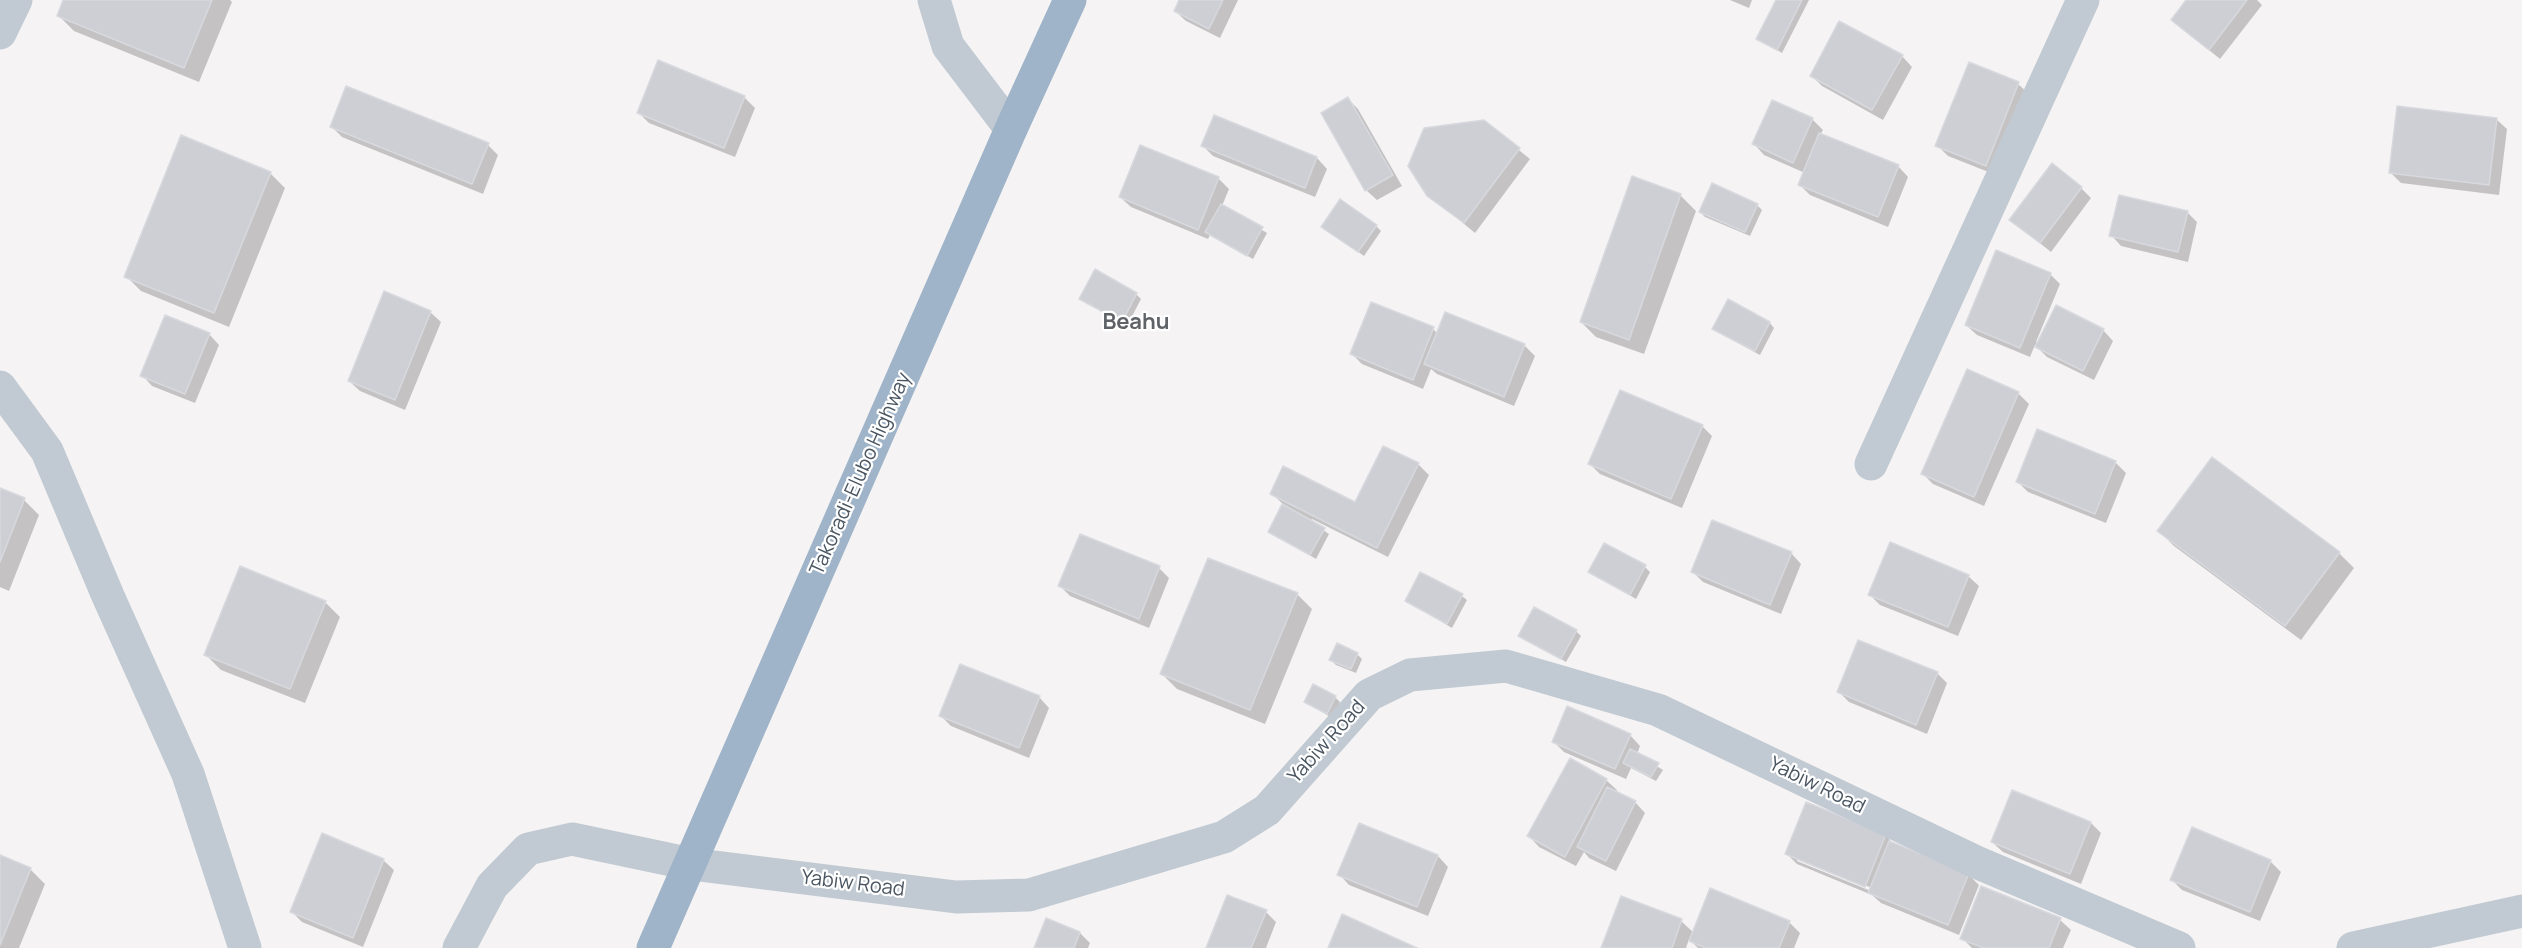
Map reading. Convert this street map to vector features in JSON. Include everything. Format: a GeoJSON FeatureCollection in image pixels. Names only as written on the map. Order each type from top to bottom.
{"type":"FeatureCollection","features":[{"type":"Feature","properties":{"kind":"highway","name":"Takoradi-Elubo Highway"},"geometry":{"type":"LineString","coordinates":[[653,948],[1011,129],[1070,0]]}},
{"type":"Feature","properties":{"kind":"street"},"geometry":{"type":"LineString","coordinates":[[0,33],[16,0]]}},
{"type":"Feature","properties":{"kind":"street"},"geometry":{"type":"LineString","coordinates":[[934,0],[948,46],[1011,129]]}},
{"type":"Feature","properties":{"kind":"street"},"geometry":{"type":"LineString","coordinates":[[1871,465],[2083,0]]}},
{"type":"Feature","properties":{"kind":"street"},"geometry":{"type":"LineString","coordinates":[[0,387],[47,451],[108,596],[188,774],[245,948]]}},
{"type":"Feature","properties":{"kind":"street","name":"Yabiw Road"},"geometry":{"type":"LineString","coordinates":[[459,948],[492,886],[528,849],[572,839],[691,864],[956,897],[1029,895],[1224,837],[1267,810],[1369,695],[1410,675],[1506,666],[1658,710],[1976,862],[2179,948]]}},
{"type":"Feature","properties":{"kind":"street"},"geometry":{"type":"LineString","coordinates":[[2354,948],[2522,911]]}},
{"type":"Feature","properties":{"kind":"building"},"geometry":{"type":"Polygon","coordinates":[[[63,0],[212,0],[184,68],[57,16],[63,0]]]}},
{"type":"Feature","properties":{"kind":"building"},"geometry":{"type":"Polygon","coordinates":[[[1179,0],[1223,0],[1209,29],[1174,11],[1179,0]]]}},
{"type":"Feature","properties":{"kind":"building"},"geometry":{"type":"Polygon","coordinates":[[[1776,0],[1802,0],[1777,50],[1756,39],[1776,0]]]}},
{"type":"Feature","properties":{"kind":"building"},"geometry":{"type":"Polygon","coordinates":[[[2186,0],[2247,0],[2209,50],[2171,20],[2186,0]]]}},
{"type":"Feature","properties":{"kind":"building"},"geometry":{"type":"Polygon","coordinates":[[[1839,21],[1903,55],[1872,110],[1810,76],[1839,21]]]}},
{"type":"Feature","properties":{"kind":"building"},"geometry":{"type":"Polygon","coordinates":[[[658,60],[745,96],[724,148],[637,113],[658,60]]]}},
{"type":"Feature","properties":{"kind":"building"},"geometry":{"type":"Polygon","coordinates":[[[1969,62],[2019,82],[1986,166],[1935,146],[1969,62]]]}},
{"type":"Feature","properties":{"kind":"building"},"geometry":{"type":"Polygon","coordinates":[[[346,86],[489,143],[472,184],[330,127],[346,86]]]}},
{"type":"Feature","properties":{"kind":"building"},"geometry":{"type":"Polygon","coordinates":[[[1348,97],[1393,175],[1365,191],[1321,113],[1348,97]]]}},
{"type":"Feature","properties":{"kind":"building"},"geometry":{"type":"Polygon","coordinates":[[[1772,100],[1813,118],[1793,163],[1752,144],[1772,100]]]}},
{"type":"Feature","properties":{"kind":"building"},"geometry":{"type":"Polygon","coordinates":[[[2397,106],[2497,118],[2489,185],[2389,173],[2397,106]]]}},
{"type":"Feature","properties":{"kind":"building"},"geometry":{"type":"Polygon","coordinates":[[[1214,115],[1317,157],[1305,188],[1201,146],[1214,115]]]}},
{"type":"Feature","properties":{"kind":"building"},"geometry":{"type":"Polygon","coordinates":[[[1484,120],[1520,148],[1464,223],[1427,196],[1408,166],[1424,128],[1484,120]]]}},
{"type":"Feature","properties":{"kind":"building"},"geometry":{"type":"Polygon","coordinates":[[[1819,133],[1899,165],[1878,217],[1798,185],[1819,133]]]}},
{"type":"Feature","properties":{"kind":"building"},"geometry":{"type":"Polygon","coordinates":[[[181,135],[271,172],[214,313],[124,277],[181,135]]]}},
{"type":"Feature","properties":{"kind":"building"},"geometry":{"type":"Polygon","coordinates":[[[1140,145],[1219,177],[1198,230],[1119,197],[1140,145]]]}},
{"type":"Feature","properties":{"kind":"building"},"geometry":{"type":"Polygon","coordinates":[[[2052,163],[2082,187],[2040,243],[2009,220],[2052,163]]]}},
{"type":"Feature","properties":{"kind":"building"},"geometry":{"type":"Polygon","coordinates":[[[1632,176],[1681,194],[1629,340],[1580,322],[1632,176]]]}},
{"type":"Feature","properties":{"kind":"building"},"geometry":{"type":"Polygon","coordinates":[[[1712,183],[1758,204],[1745,232],[1699,212],[1712,183]]]}},
{"type":"Feature","properties":{"kind":"building"},"geometry":{"type":"Polygon","coordinates":[[[2119,195],[2188,211],[2178,252],[2109,236],[2119,195]]]}},
{"type":"Feature","properties":{"kind":"building"},"geometry":{"type":"Polygon","coordinates":[[[1340,199],[1377,225],[1358,252],[1321,227],[1340,199]]]}},
{"type":"Feature","properties":{"kind":"building"},"geometry":{"type":"Polygon","coordinates":[[[1221,204],[1263,227],[1247,256],[1205,232],[1221,204]]]}},
{"type":"Feature","properties":{"kind":"building"},"geometry":{"type":"Polygon","coordinates":[[[1996,250],[2051,273],[2020,348],[1965,325],[1996,250]]]}},
{"type":"Feature","properties":{"kind":"building"},"geometry":{"type":"Polygon","coordinates":[[[1095,269],[1137,293],[1122,322],[1079,299],[1095,269]]]}},
{"type":"Feature","properties":{"kind":"building"},"geometry":{"type":"Polygon","coordinates":[[[384,291],[431,311],[395,400],[348,381],[384,291]]]}},
{"type":"Feature","properties":{"kind":"building"},"geometry":{"type":"Polygon","coordinates":[[[1728,299],[1770,322],[1755,351],[1712,329],[1728,299]]]}},
{"type":"Feature","properties":{"kind":"building"},"geometry":{"type":"Polygon","coordinates":[[[1371,302],[1434,327],[1413,380],[1350,354],[1371,302]]]}},
{"type":"Feature","properties":{"kind":"building"},"geometry":{"type":"Polygon","coordinates":[[[2056,305],[2104,329],[2083,371],[2035,347],[2056,305]]]}},
{"type":"Feature","properties":{"kind":"building"},"geometry":{"type":"Polygon","coordinates":[[[1445,312],[1525,344],[1504,397],[1424,364],[1445,312]]]}},
{"type":"Feature","properties":{"kind":"building"},"geometry":{"type":"Polygon","coordinates":[[[165,315],[210,333],[185,394],[140,376],[165,315]]]}},
{"type":"Feature","properties":{"kind":"building"},"geometry":{"type":"Polygon","coordinates":[[[1967,369],[2019,392],[1974,497],[1921,474],[1967,369]]]}},
{"type":"Feature","properties":{"kind":"building"},"geometry":{"type":"Polygon","coordinates":[[[1620,390],[1703,425],[1671,499],[1588,464],[1620,390]]]}},
{"type":"Feature","properties":{"kind":"building"},"geometry":{"type":"Polygon","coordinates":[[[2037,429],[2116,461],[2095,514],[2016,482],[2037,429]]]}},
{"type":"Feature","properties":{"kind":"building"},"geometry":{"type":"Polygon","coordinates":[[[1383,446],[1419,463],[1377,548],[1270,494],[1283,466],[1355,502],[1383,446]]]}},
{"type":"Feature","properties":{"kind":"building"},"geometry":{"type":"Polygon","coordinates":[[[2212,457],[2340,552],[2285,626],[2157,531],[2212,457]]]}},
{"type":"Feature","properties":{"kind":"building"},"geometry":{"type":"Polygon","coordinates":[[[0,488],[25,498],[0,562],[0,488]]]}},
{"type":"Feature","properties":{"kind":"building"},"geometry":{"type":"Polygon","coordinates":[[[1282,504],[1325,528],[1310,555],[1268,532],[1282,504]]]}},
{"type":"Feature","properties":{"kind":"building"},"geometry":{"type":"Polygon","coordinates":[[[1712,520],[1792,552],[1770,605],[1691,572],[1712,520]]]}},
{"type":"Feature","properties":{"kind":"building"},"geometry":{"type":"Polygon","coordinates":[[[1080,534],[1160,566],[1139,619],[1058,586],[1080,534]]]}},
{"type":"Feature","properties":{"kind":"building"},"geometry":{"type":"Polygon","coordinates":[[[1890,542],[1969,575],[1948,627],[1868,595],[1890,542]]]}},
{"type":"Feature","properties":{"kind":"building"},"geometry":{"type":"Polygon","coordinates":[[[1604,543],[1646,565],[1630,595],[1588,572],[1604,543]]]}},
{"type":"Feature","properties":{"kind":"building"},"geometry":{"type":"Polygon","coordinates":[[[1208,558],[1298,593],[1250,710],[1160,674],[1208,558]]]}},
{"type":"Feature","properties":{"kind":"building"},"geometry":{"type":"Polygon","coordinates":[[[240,566],[326,601],[290,689],[204,655],[240,566]]]}},
{"type":"Feature","properties":{"kind":"building"},"geometry":{"type":"Polygon","coordinates":[[[1420,572],[1463,594],[1447,624],[1405,601],[1420,572]]]}},
{"type":"Feature","properties":{"kind":"building"},"geometry":{"type":"Polygon","coordinates":[[[1534,607],[1577,630],[1561,659],[1518,636],[1534,607]]]}},
{"type":"Feature","properties":{"kind":"building"},"geometry":{"type":"Polygon","coordinates":[[[1858,640],[1938,672],[1916,725],[1837,692],[1858,640]]]}},
{"type":"Feature","properties":{"kind":"building"},"geometry":{"type":"Polygon","coordinates":[[[1337,643],[1358,653],[1351,669],[1329,660],[1337,643]]]}},
{"type":"Feature","properties":{"kind":"building"},"geometry":{"type":"Polygon","coordinates":[[[960,664],[1040,696],[1019,748],[939,716],[960,664]]]}},
{"type":"Feature","properties":{"kind":"building"},"geometry":{"type":"Polygon","coordinates":[[[1313,684],[1336,696],[1327,714],[1304,702],[1313,684]]]}},
{"type":"Feature","properties":{"kind":"building"},"geometry":{"type":"Polygon","coordinates":[[[1567,706],[1631,734],[1615,769],[1552,742],[1567,706]]]}},
{"type":"Feature","properties":{"kind":"building"},"geometry":{"type":"Polygon","coordinates":[[[1630,749],[1659,763],[1651,777],[1623,763],[1630,749]]]}},
{"type":"Feature","properties":{"kind":"building"},"geometry":{"type":"Polygon","coordinates":[[[1570,758],[1607,779],[1565,857],[1527,836],[1570,758]]]}},
{"type":"Feature","properties":{"kind":"building"},"geometry":{"type":"Polygon","coordinates":[[[1607,787],[1636,801],[1606,861],[1577,847],[1607,787]]]}},
{"type":"Feature","properties":{"kind":"building"},"geometry":{"type":"Polygon","coordinates":[[[2012,790],[2091,822],[2070,874],[1991,842],[2012,790]]]}},
{"type":"Feature","properties":{"kind":"building"},"geometry":{"type":"Polygon","coordinates":[[[1806,802],[1886,834],[1865,887],[1785,854],[1806,802]]]}},
{"type":"Feature","properties":{"kind":"building"},"geometry":{"type":"Polygon","coordinates":[[[1359,823],[1438,855],[1417,907],[1337,875],[1359,823]]]}},
{"type":"Feature","properties":{"kind":"building"},"geometry":{"type":"Polygon","coordinates":[[[2192,827],[2271,860],[2250,912],[2170,880],[2192,827]]]}},
{"type":"Feature","properties":{"kind":"building"},"geometry":{"type":"Polygon","coordinates":[[[322,833],[384,859],[353,938],[290,912],[322,833]]]}},
{"type":"Feature","properties":{"kind":"building"},"geometry":{"type":"Polygon","coordinates":[[[1889,841],[1969,873],[1948,925],[1868,893],[1889,841]]]}},
{"type":"Feature","properties":{"kind":"building"},"geometry":{"type":"Polygon","coordinates":[[[0,855],[31,868],[0,945],[0,855]]]}},
{"type":"Feature","properties":{"kind":"building"},"geometry":{"type":"Polygon","coordinates":[[[1981,886],[2061,918],[2049,948],[1984,948],[1960,939],[1981,886]]]}},
{"type":"Feature","properties":{"kind":"building"},"geometry":{"type":"Polygon","coordinates":[[[1710,888],[1790,921],[1779,948],[1706,948],[1689,941],[1710,888]]]}},
{"type":"Feature","properties":{"kind":"building"},"geometry":{"type":"Polygon","coordinates":[[[1227,895],[1267,910],[1251,948],[1206,948],[1227,895]]]}},
{"type":"Feature","properties":{"kind":"building"},"geometry":{"type":"Polygon","coordinates":[[[1621,896],[1682,919],[1672,948],[1601,948],[1621,896]]]}},
{"type":"Feature","properties":{"kind":"building"},"geometry":{"type":"Polygon","coordinates":[[[1342,914],[1417,948],[1328,948],[1342,914]]]}},
{"type":"Feature","properties":{"kind":"building"},"geometry":{"type":"Polygon","coordinates":[[[1046,918],[1080,932],[1074,948],[1034,948],[1046,918]]]}},
{"type":"Feature","properties":{"kind":"district","name":"Beahu"},"geometry":{"type":"Point","coordinates":[1136,323]}}]}
